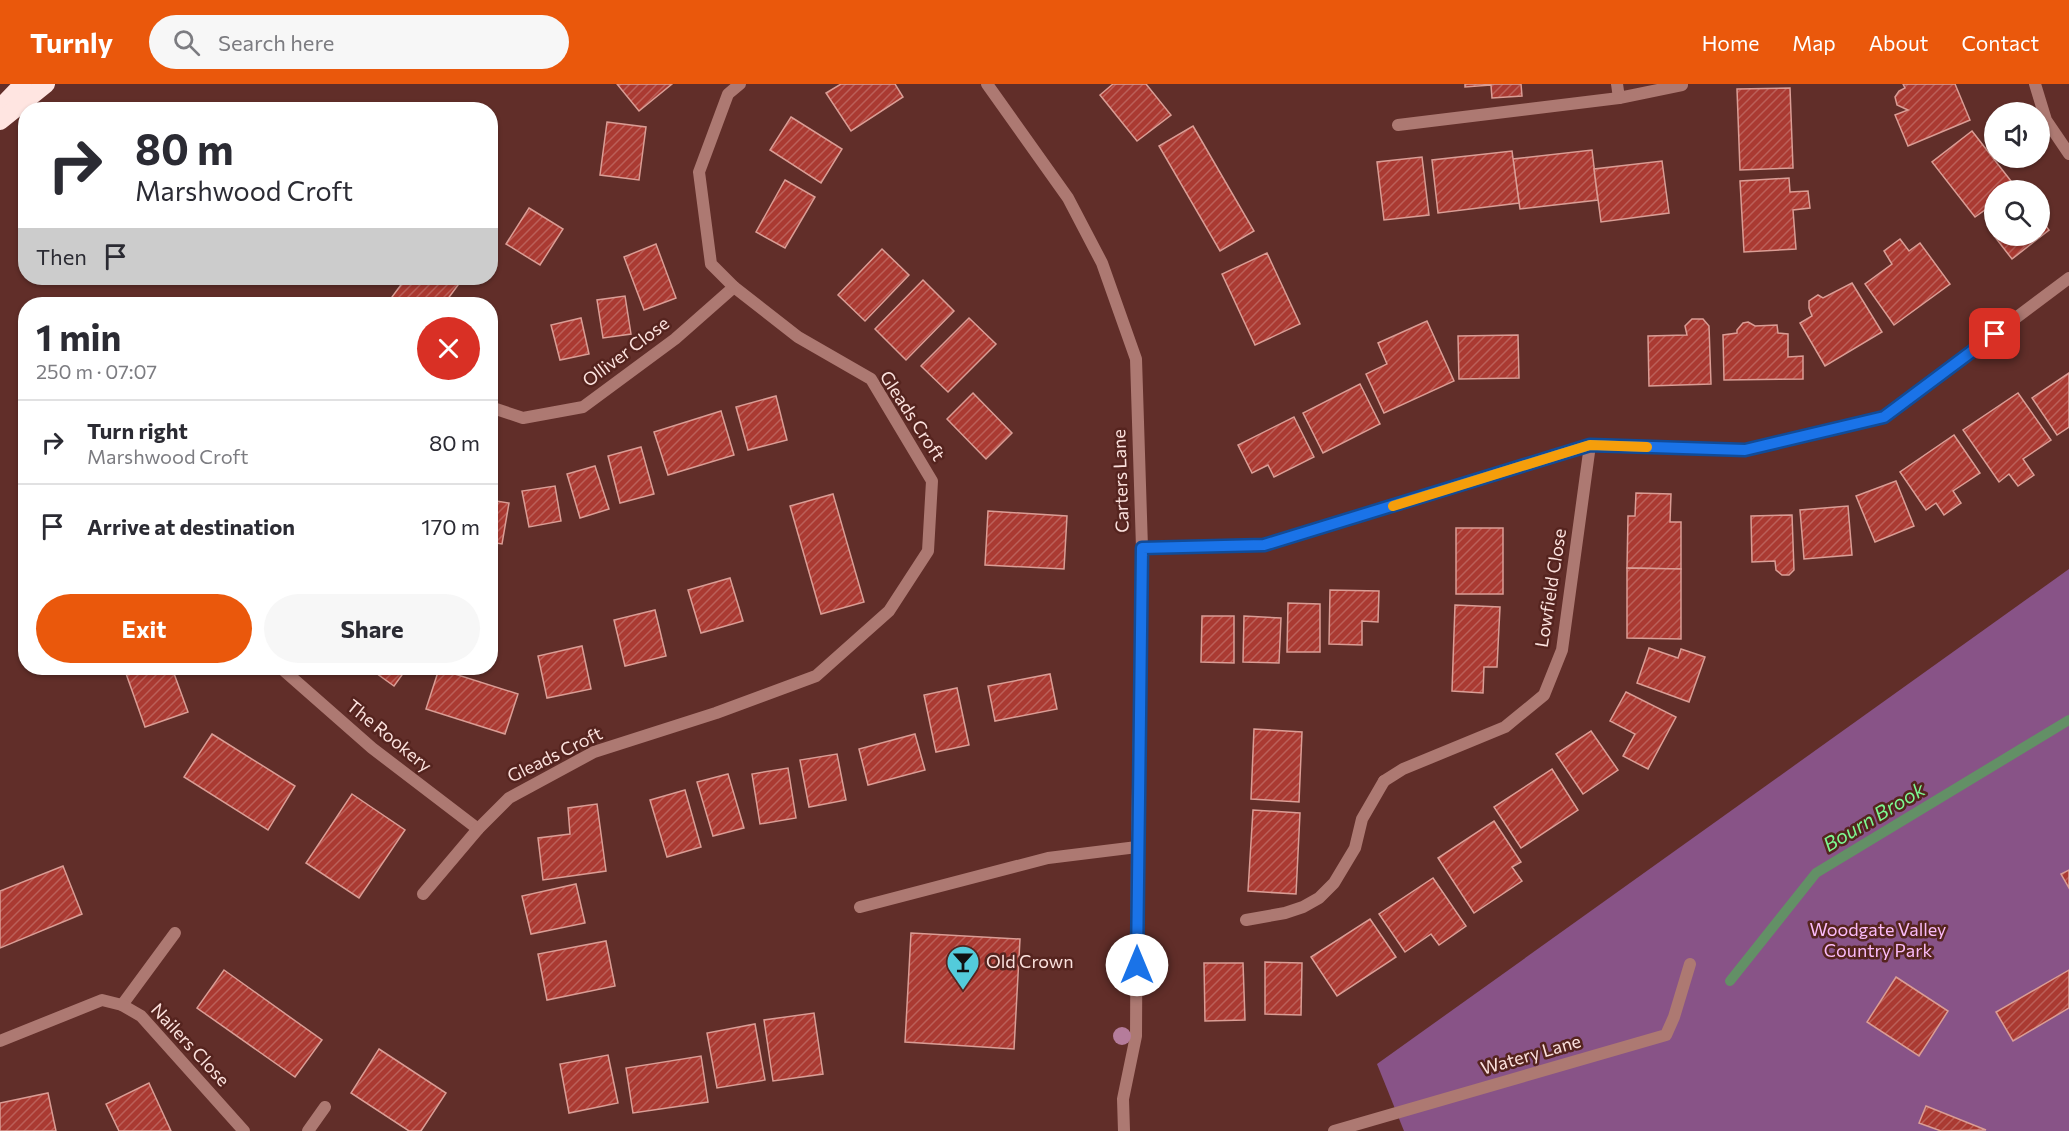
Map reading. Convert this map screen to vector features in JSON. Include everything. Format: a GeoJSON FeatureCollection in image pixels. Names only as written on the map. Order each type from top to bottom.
{"type":"FeatureCollection","features":[{"type":"Feature","properties":{"kind":"highway"},"geometry":{"type":"LineString","coordinates":[[0,108],[23,84]]}},
{"type":"Feature","properties":{"kind":"highway"},"geometry":{"type":"LineString","coordinates":[[24,102],[46,84]]}},
{"type":"Feature","properties":{"kind":"highway"},"geometry":{"type":"LineString","coordinates":[[0,121],[18,107]]}},
{"type":"Feature","properties":{"kind":"street","name":"Gleads Croft"},"geometry":{"type":"LineString","coordinates":[[423,894],[478,829],[509,798],[594,752],[816,676],[889,611],[928,551],[932,481],[871,379],[798,337],[734,287],[711,264],[699,172],[728,94],[740,84]]}},
{"type":"Feature","properties":{"kind":"street","name":"Carters Lane"},"geometry":{"type":"LineString","coordinates":[[987,84],[1068,198],[1102,263],[1136,360],[1142,548],[1136,1036],[1124,1099],[1124,1131]]}},
{"type":"Feature","properties":{"kind":"street"},"geometry":{"type":"LineString","coordinates":[[1617,84],[1618,98]]}},
{"type":"Feature","properties":{"kind":"street"},"geometry":{"type":"LineString","coordinates":[[2035,84],[2046,120],[2069,154]]}},
{"type":"Feature","properties":{"kind":"street"},"geometry":{"type":"LineString","coordinates":[[1398,125],[1618,98],[1682,86]]}},
{"type":"Feature","properties":{"kind":"street"},"geometry":{"type":"LineString","coordinates":[[1142,548],[1264,545],[1590,445],[1745,450],[1884,417],[2069,278]]}},
{"type":"Feature","properties":{"kind":"street","name":"Olliver Close"},"geometry":{"type":"LineString","coordinates":[[498,410],[523,418],[584,407],[675,339],[734,287]]}},
{"type":"Feature","properties":{"kind":"street","name":"Lowfield Close"},"geometry":{"type":"LineString","coordinates":[[1246,920],[1285,913],[1303,907],[1319,898],[1334,883],[1355,848],[1362,819],[1384,781],[1403,769],[1506,727],[1544,695],[1562,650],[1590,445]]}},
{"type":"Feature","properties":{"kind":"street","name":"The Rookery"},"geometry":{"type":"LineString","coordinates":[[289,675],[372,748],[478,829]]}},
{"type":"Feature","properties":{"kind":"street"},"geometry":{"type":"LineString","coordinates":[[860,906],[1048,858],[1137,847]]}},
{"type":"Feature","properties":{"kind":"street"},"geometry":{"type":"LineString","coordinates":[[123,1005],[175,933]]}},
{"type":"Feature","properties":{"kind":"street","name":"Watery Lane"},"geometry":{"type":"LineString","coordinates":[[1334,1131],[1666,1035],[1674,1017],[1690,964]]}},
{"type":"Feature","properties":{"kind":"street","name":"Nailers Close"},"geometry":{"type":"LineString","coordinates":[[0,1041],[102,999],[123,1005],[141,1016],[244,1131]]}},
{"type":"Feature","properties":{"kind":"street"},"geometry":{"type":"LineString","coordinates":[[308,1131],[325,1107]]}},
{"type":"Feature","properties":{"kind":"green space","name":"Woodgate Valley Country Park"},"geometry":{"type":"Polygon","coordinates":[[[2069,569],[2069,1131],[1404,1131],[1377,1064],[2069,569]]]}},
{"type":"Feature","properties":{"kind":"building"},"geometry":{"type":"Polygon","coordinates":[[[617,84],[672,84],[639,111],[617,84]]]}},
{"type":"Feature","properties":{"kind":"building"},"geometry":{"type":"Polygon","coordinates":[[[841,84],[895,84],[903,97],[851,131],[826,93],[841,84]]]}},
{"type":"Feature","properties":{"kind":"building"},"geometry":{"type":"Polygon","coordinates":[[[1113,84],[1146,84],[1171,115],[1137,141],[1100,95],[1113,84]]]}},
{"type":"Feature","properties":{"kind":"building"},"geometry":{"type":"Polygon","coordinates":[[[1465,84],[1521,84],[1522,96],[1492,98],[1491,85],[1465,87],[1465,84]]]}},
{"type":"Feature","properties":{"kind":"building"},"geometry":{"type":"Polygon","coordinates":[[[1903,84],[1955,84],[1970,120],[1908,146],[1895,115],[1908,110],[1897,105],[1895,97],[1905,88],[1903,84]]]}},
{"type":"Feature","properties":{"kind":"building"},"geometry":{"type":"Polygon","coordinates":[[[1790,88],[1793,168],[1740,170],[1737,89],[1790,88]]]}},
{"type":"Feature","properties":{"kind":"building"},"geometry":{"type":"Polygon","coordinates":[[[791,117],[842,149],[821,183],[770,150],[791,117]]]}},
{"type":"Feature","properties":{"kind":"building"},"geometry":{"type":"Polygon","coordinates":[[[607,122],[646,127],[639,180],[600,175],[607,122]]]}},
{"type":"Feature","properties":{"kind":"building"},"geometry":{"type":"Polygon","coordinates":[[[1193,126],[1254,231],[1220,251],[1159,146],[1193,126]]]}},
{"type":"Feature","properties":{"kind":"building"},"geometry":{"type":"Polygon","coordinates":[[[1972,131],[1984,146],[1984,168],[2001,168],[2010,180],[1984,180],[1984,211],[1975,217],[1932,162],[1972,131]]]}},
{"type":"Feature","properties":{"kind":"building"},"geometry":{"type":"Polygon","coordinates":[[[1592,150],[1598,200],[1520,209],[1513,159],[1592,150]]]}},
{"type":"Feature","properties":{"kind":"building"},"geometry":{"type":"Polygon","coordinates":[[[1512,151],[1519,203],[1438,213],[1432,160],[1512,151]]]}},
{"type":"Feature","properties":{"kind":"building"},"geometry":{"type":"Polygon","coordinates":[[[1422,157],[1429,215],[1384,220],[1377,162],[1422,157]]]}},
{"type":"Feature","properties":{"kind":"building"},"geometry":{"type":"Polygon","coordinates":[[[1662,161],[1669,213],[1601,222],[1594,169],[1662,161]]]}},
{"type":"Feature","properties":{"kind":"building"},"geometry":{"type":"Polygon","coordinates":[[[1789,178],[1790,192],[1808,191],[1810,208],[1793,210],[1796,249],[1744,252],[1740,181],[1789,178]]]}},
{"type":"Feature","properties":{"kind":"building"},"geometry":{"type":"Polygon","coordinates":[[[785,180],[815,197],[785,248],[756,232],[785,180]]]}},
{"type":"Feature","properties":{"kind":"building"},"geometry":{"type":"Polygon","coordinates":[[[529,208],[563,229],[540,265],[506,244],[529,208]]]}},
{"type":"Feature","properties":{"kind":"building"},"geometry":{"type":"Polygon","coordinates":[[[1900,239],[1909,251],[1920,243],[1950,284],[1894,325],[1865,284],[1892,264],[1884,251],[1900,239]]]}},
{"type":"Feature","properties":{"kind":"building"},"geometry":{"type":"Polygon","coordinates":[[[656,244],[676,298],[644,310],[624,257],[656,244]]]}},
{"type":"Feature","properties":{"kind":"building"},"geometry":{"type":"Polygon","coordinates":[[[2002,246],[2029,246],[2012,259],[2002,246]]]}},
{"type":"Feature","properties":{"kind":"building"},"geometry":{"type":"Polygon","coordinates":[[[882,249],[909,275],[865,321],[838,295],[882,249]]]}},
{"type":"Feature","properties":{"kind":"building"},"geometry":{"type":"Polygon","coordinates":[[[1267,253],[1300,324],[1255,345],[1222,274],[1267,253]]]}},
{"type":"Feature","properties":{"kind":"building"},"geometry":{"type":"Polygon","coordinates":[[[923,280],[954,311],[906,360],[875,329],[923,280]]]}},
{"type":"Feature","properties":{"kind":"building"},"geometry":{"type":"Polygon","coordinates":[[[1852,283],[1882,332],[1825,366],[1800,323],[1812,316],[1809,301],[1818,295],[1823,298],[1852,283]]]}},
{"type":"Feature","properties":{"kind":"building"},"geometry":{"type":"Polygon","coordinates":[[[401,285],[458,285],[449,297],[392,297],[401,285]]]}},
{"type":"Feature","properties":{"kind":"building"},"geometry":{"type":"Polygon","coordinates":[[[625,296],[631,334],[603,338],[597,300],[625,296]]]}},
{"type":"Feature","properties":{"kind":"building"},"geometry":{"type":"Polygon","coordinates":[[[581,318],[589,354],[560,360],[551,325],[581,318]]]}},
{"type":"Feature","properties":{"kind":"building"},"geometry":{"type":"Polygon","coordinates":[[[969,318],[996,344],[948,392],[921,366],[969,318]]]}},
{"type":"Feature","properties":{"kind":"building"},"geometry":{"type":"Polygon","coordinates":[[[1692,319],[1703,319],[1709,326],[1711,384],[1649,386],[1648,336],[1687,335],[1685,326],[1692,319]]]}},
{"type":"Feature","properties":{"kind":"building"},"geometry":{"type":"Polygon","coordinates":[[[1427,321],[1454,381],[1384,413],[1366,374],[1387,364],[1378,343],[1427,321]]]}},
{"type":"Feature","properties":{"kind":"building"},"geometry":{"type":"Polygon","coordinates":[[[1748,322],[1755,326],[1777,325],[1778,333],[1788,334],[1788,357],[1803,356],[1803,379],[1724,380],[1723,335],[1737,333],[1743,323],[1748,322]]]}},
{"type":"Feature","properties":{"kind":"building"},"geometry":{"type":"Polygon","coordinates":[[[1518,335],[1519,378],[1459,379],[1458,336],[1518,335]]]}},
{"type":"Feature","properties":{"kind":"building"},"geometry":{"type":"Polygon","coordinates":[[[2069,373],[2069,427],[2057,435],[2032,398],[2069,373]]]}},
{"type":"Feature","properties":{"kind":"building"},"geometry":{"type":"Polygon","coordinates":[[[1360,384],[1380,424],[1323,453],[1303,413],[1360,384]]]}},
{"type":"Feature","properties":{"kind":"building"},"geometry":{"type":"Polygon","coordinates":[[[973,393],[1012,433],[986,459],[947,419],[973,393]]]}},
{"type":"Feature","properties":{"kind":"building"},"geometry":{"type":"Polygon","coordinates":[[[2018,393],[2051,440],[2023,459],[2034,475],[2018,486],[2009,474],[1999,482],[1963,430],[2018,393]]]}},
{"type":"Feature","properties":{"kind":"building"},"geometry":{"type":"Polygon","coordinates":[[[776,396],[787,440],[748,450],[736,407],[776,396]]]}},
{"type":"Feature","properties":{"kind":"building"},"geometry":{"type":"Polygon","coordinates":[[[721,411],[734,455],[668,475],[654,432],[721,411]]]}},
{"type":"Feature","properties":{"kind":"building"},"geometry":{"type":"Polygon","coordinates":[[[1294,417],[1314,457],[1274,477],[1268,465],[1252,473],[1238,445],[1294,417]]]}},
{"type":"Feature","properties":{"kind":"building"},"geometry":{"type":"Polygon","coordinates":[[[1954,435],[1980,473],[1953,491],[1961,503],[1944,515],[1936,503],[1926,510],[1900,472],[1954,435]]]}},
{"type":"Feature","properties":{"kind":"building"},"geometry":{"type":"Polygon","coordinates":[[[641,447],[654,494],[620,503],[608,456],[641,447]]]}},
{"type":"Feature","properties":{"kind":"building"},"geometry":{"type":"Polygon","coordinates":[[[595,466],[609,509],[580,518],[567,474],[595,466]]]}},
{"type":"Feature","properties":{"kind":"building"},"geometry":{"type":"Polygon","coordinates":[[[1896,481],[1914,526],[1875,542],[1856,496],[1896,481]]]}},
{"type":"Feature","properties":{"kind":"building"},"geometry":{"type":"Polygon","coordinates":[[[555,486],[561,521],[529,527],[522,491],[555,486]]]}},
{"type":"Feature","properties":{"kind":"building"},"geometry":{"type":"Polygon","coordinates":[[[1636,493],[1671,494],[1670,522],[1681,522],[1681,569],[1627,568],[1628,516],[1635,516],[1636,493]]]}},
{"type":"Feature","properties":{"kind":"building"},"geometry":{"type":"Polygon","coordinates":[[[833,494],[864,602],[821,614],[790,506],[833,494]]]}},
{"type":"Feature","properties":{"kind":"building"},"geometry":{"type":"Polygon","coordinates":[[[498,501],[509,503],[502,544],[498,543],[498,501]]]}},
{"type":"Feature","properties":{"kind":"building"},"geometry":{"type":"Polygon","coordinates":[[[1848,506],[1852,555],[1804,559],[1800,510],[1848,506]]]}},
{"type":"Feature","properties":{"kind":"building"},"geometry":{"type":"Polygon","coordinates":[[[988,511],[1067,516],[1064,569],[985,565],[988,511]]]}},
{"type":"Feature","properties":{"kind":"building"},"geometry":{"type":"Polygon","coordinates":[[[1792,515],[1794,570],[1789,575],[1782,575],[1776,570],[1775,561],[1752,562],[1751,516],[1792,515]]]}},
{"type":"Feature","properties":{"kind":"building"},"geometry":{"type":"Polygon","coordinates":[[[1456,528],[1503,528],[1503,594],[1456,594],[1456,528]]]}},
{"type":"Feature","properties":{"kind":"building"},"geometry":{"type":"Polygon","coordinates":[[[1627,568],[1681,569],[1681,639],[1627,638],[1627,568]]]}},
{"type":"Feature","properties":{"kind":"building"},"geometry":{"type":"Polygon","coordinates":[[[730,578],[743,621],[701,633],[688,590],[730,578]]]}},
{"type":"Feature","properties":{"kind":"building"},"geometry":{"type":"Polygon","coordinates":[[[1330,590],[1379,591],[1378,622],[1362,621],[1362,645],[1329,644],[1330,590]]]}},
{"type":"Feature","properties":{"kind":"building"},"geometry":{"type":"Polygon","coordinates":[[[1288,603],[1320,604],[1320,652],[1287,652],[1288,603]]]}},
{"type":"Feature","properties":{"kind":"building"},"geometry":{"type":"Polygon","coordinates":[[[1455,605],[1500,607],[1497,667],[1484,667],[1483,693],[1452,691],[1455,605]]]}},
{"type":"Feature","properties":{"kind":"building"},"geometry":{"type":"Polygon","coordinates":[[[655,610],[666,656],[625,666],[614,620],[655,610]]]}},
{"type":"Feature","properties":{"kind":"building"},"geometry":{"type":"Polygon","coordinates":[[[1202,616],[1234,616],[1234,663],[1201,662],[1202,616]]]}},
{"type":"Feature","properties":{"kind":"building"},"geometry":{"type":"Polygon","coordinates":[[[1244,616],[1281,618],[1279,663],[1243,662],[1244,616]]]}},
{"type":"Feature","properties":{"kind":"building"},"geometry":{"type":"Polygon","coordinates":[[[582,646],[591,689],[547,698],[538,656],[582,646]]]}},
{"type":"Feature","properties":{"kind":"building"},"geometry":{"type":"Polygon","coordinates":[[[1649,648],[1678,658],[1681,649],[1705,657],[1689,702],[1637,683],[1649,648]]]}},
{"type":"Feature","properties":{"kind":"building"},"geometry":{"type":"Polygon","coordinates":[[[1050,674],[1057,709],[995,721],[988,686],[1050,674]]]}},
{"type":"Feature","properties":{"kind":"building"},"geometry":{"type":"Polygon","coordinates":[[[126,675],[175,675],[188,712],[145,727],[126,675]]]}},
{"type":"Feature","properties":{"kind":"building"},"geometry":{"type":"Polygon","coordinates":[[[379,675],[402,675],[394,686],[379,675]]]}},
{"type":"Feature","properties":{"kind":"building"},"geometry":{"type":"Polygon","coordinates":[[[437,675],[458,675],[518,694],[505,734],[426,709],[437,675]]]}},
{"type":"Feature","properties":{"kind":"building"},"geometry":{"type":"Polygon","coordinates":[[[957,688],[969,745],[936,752],[924,695],[957,688]]]}},
{"type":"Feature","properties":{"kind":"building"},"geometry":{"type":"Polygon","coordinates":[[[1626,692],[1676,717],[1648,769],[1623,756],[1635,734],[1610,721],[1626,692]]]}},
{"type":"Feature","properties":{"kind":"building"},"geometry":{"type":"Polygon","coordinates":[[[1254,729],[1302,732],[1299,802],[1251,799],[1254,729]]]}},
{"type":"Feature","properties":{"kind":"building"},"geometry":{"type":"Polygon","coordinates":[[[1591,731],[1618,770],[1583,794],[1556,754],[1591,731]]]}},
{"type":"Feature","properties":{"kind":"building"},"geometry":{"type":"Polygon","coordinates":[[[212,734],[295,786],[268,830],[184,777],[212,734]]]}},
{"type":"Feature","properties":{"kind":"building"},"geometry":{"type":"Polygon","coordinates":[[[915,734],[925,770],[868,785],[859,749],[915,734]]]}},
{"type":"Feature","properties":{"kind":"building"},"geometry":{"type":"Polygon","coordinates":[[[837,754],[846,800],[809,807],[800,760],[837,754]]]}},
{"type":"Feature","properties":{"kind":"building"},"geometry":{"type":"Polygon","coordinates":[[[788,768],[796,818],[760,824],[752,774],[788,768]]]}},
{"type":"Feature","properties":{"kind":"building"},"geometry":{"type":"Polygon","coordinates":[[[1552,769],[1578,810],[1521,848],[1494,807],[1552,769]]]}},
{"type":"Feature","properties":{"kind":"building"},"geometry":{"type":"Polygon","coordinates":[[[728,774],[744,828],[713,836],[697,782],[728,774]]]}},
{"type":"Feature","properties":{"kind":"building"},"geometry":{"type":"Polygon","coordinates":[[[685,790],[701,847],[667,857],[650,800],[685,790]]]}},
{"type":"Feature","properties":{"kind":"building"},"geometry":{"type":"Polygon","coordinates":[[[352,794],[405,830],[359,898],[306,863],[352,794]]]}},
{"type":"Feature","properties":{"kind":"building"},"geometry":{"type":"Polygon","coordinates":[[[597,804],[606,871],[543,880],[538,838],[570,834],[568,808],[597,804]]]}},
{"type":"Feature","properties":{"kind":"building"},"geometry":{"type":"Polygon","coordinates":[[[1253,810],[1300,813],[1296,894],[1248,891],[1253,810]]]}},
{"type":"Feature","properties":{"kind":"building"},"geometry":{"type":"Polygon","coordinates":[[[1494,821],[1521,862],[1512,867],[1522,881],[1474,913],[1438,858],[1494,821]]]}},
{"type":"Feature","properties":{"kind":"building"},"geometry":{"type":"Polygon","coordinates":[[[63,866],[82,914],[0,948],[0,891],[63,866]]]}},
{"type":"Feature","properties":{"kind":"building"},"geometry":{"type":"Polygon","coordinates":[[[2069,870],[2069,888],[2061,874],[2069,870]]]}},
{"type":"Feature","properties":{"kind":"building"},"geometry":{"type":"Polygon","coordinates":[[[1433,878],[1466,926],[1439,945],[1431,934],[1405,952],[1379,914],[1433,878]]]}},
{"type":"Feature","properties":{"kind":"building"},"geometry":{"type":"Polygon","coordinates":[[[576,884],[585,923],[531,934],[522,896],[576,884]]]}},
{"type":"Feature","properties":{"kind":"building"},"geometry":{"type":"Polygon","coordinates":[[[1370,919],[1396,957],[1337,996],[1311,957],[1370,919]]]}},
{"type":"Feature","properties":{"kind":"building","name":"Old Crown"},"geometry":{"type":"Polygon","coordinates":[[[911,933],[1020,939],[1014,1049],[905,1042],[911,933]]]}},
{"type":"Feature","properties":{"kind":"building"},"geometry":{"type":"Polygon","coordinates":[[[606,941],[615,986],[547,1000],[538,954],[606,941]]]}},
{"type":"Feature","properties":{"kind":"building"},"geometry":{"type":"Polygon","coordinates":[[[1265,962],[1302,963],[1301,1015],[1265,1014],[1265,962]]]}},
{"type":"Feature","properties":{"kind":"building"},"geometry":{"type":"Polygon","coordinates":[[[1204,963],[1243,963],[1245,1020],[1205,1021],[1204,963]]]}},
{"type":"Feature","properties":{"kind":"building"},"geometry":{"type":"Polygon","coordinates":[[[224,970],[322,1040],[295,1077],[197,1008],[224,970]]]}},
{"type":"Feature","properties":{"kind":"building"},"geometry":{"type":"Polygon","coordinates":[[[2069,970],[2069,1008],[2013,1041],[1996,1012],[2069,970]]]}},
{"type":"Feature","properties":{"kind":"building"},"geometry":{"type":"Polygon","coordinates":[[[1896,977],[1948,1011],[1919,1056],[1867,1022],[1896,977]]]}},
{"type":"Feature","properties":{"kind":"building"},"geometry":{"type":"Polygon","coordinates":[[[814,1013],[823,1074],[773,1081],[764,1020],[814,1013]]]}},
{"type":"Feature","properties":{"kind":"building"},"geometry":{"type":"Polygon","coordinates":[[[755,1024],[765,1080],[717,1088],[707,1033],[755,1024]]]}},
{"type":"Feature","properties":{"kind":"building"},"geometry":{"type":"Polygon","coordinates":[[[379,1049],[446,1093],[421,1131],[409,1131],[351,1093],[379,1049]]]}},
{"type":"Feature","properties":{"kind":"building"},"geometry":{"type":"Polygon","coordinates":[[[608,1055],[618,1103],[569,1113],[560,1064],[608,1055]]]}},
{"type":"Feature","properties":{"kind":"building"},"geometry":{"type":"Polygon","coordinates":[[[701,1056],[708,1102],[633,1113],[626,1068],[701,1056]]]}},
{"type":"Feature","properties":{"kind":"building"},"geometry":{"type":"Polygon","coordinates":[[[149,1083],[171,1131],[119,1131],[106,1104],[149,1083]]]}},
{"type":"Feature","properties":{"kind":"building"},"geometry":{"type":"Polygon","coordinates":[[[48,1093],[56,1131],[0,1131],[0,1103],[48,1093]]]}},
{"type":"Feature","properties":{"kind":"building"},"geometry":{"type":"Polygon","coordinates":[[[1926,1106],[1986,1130],[1941,1131],[1919,1123],[1926,1106]]]}},
{"type":"Feature","properties":{"kind":"waterway","name":"Bourn Brook"},"geometry":{"type":"LineString","coordinates":[[1730,981],[1816,873],[2069,720]]}},
{"type":"Feature","properties":{"kind":"slow traffic"},"geometry":{"type":"LineString","coordinates":[[1393,506],[1590,445],[1647,447]]}},
{"type":"Feature","properties":{"kind":"place","name":"Old Crown"},"geometry":{"type":"Point","coordinates":[963,991]}},
{"type":"Feature","properties":{"kind":"route"},"geometry":{"type":"LineString","coordinates":[[1137,965],[1142,548],[1264,545],[1590,445],[1745,450],[1884,417],[1995,334]]}}]}
